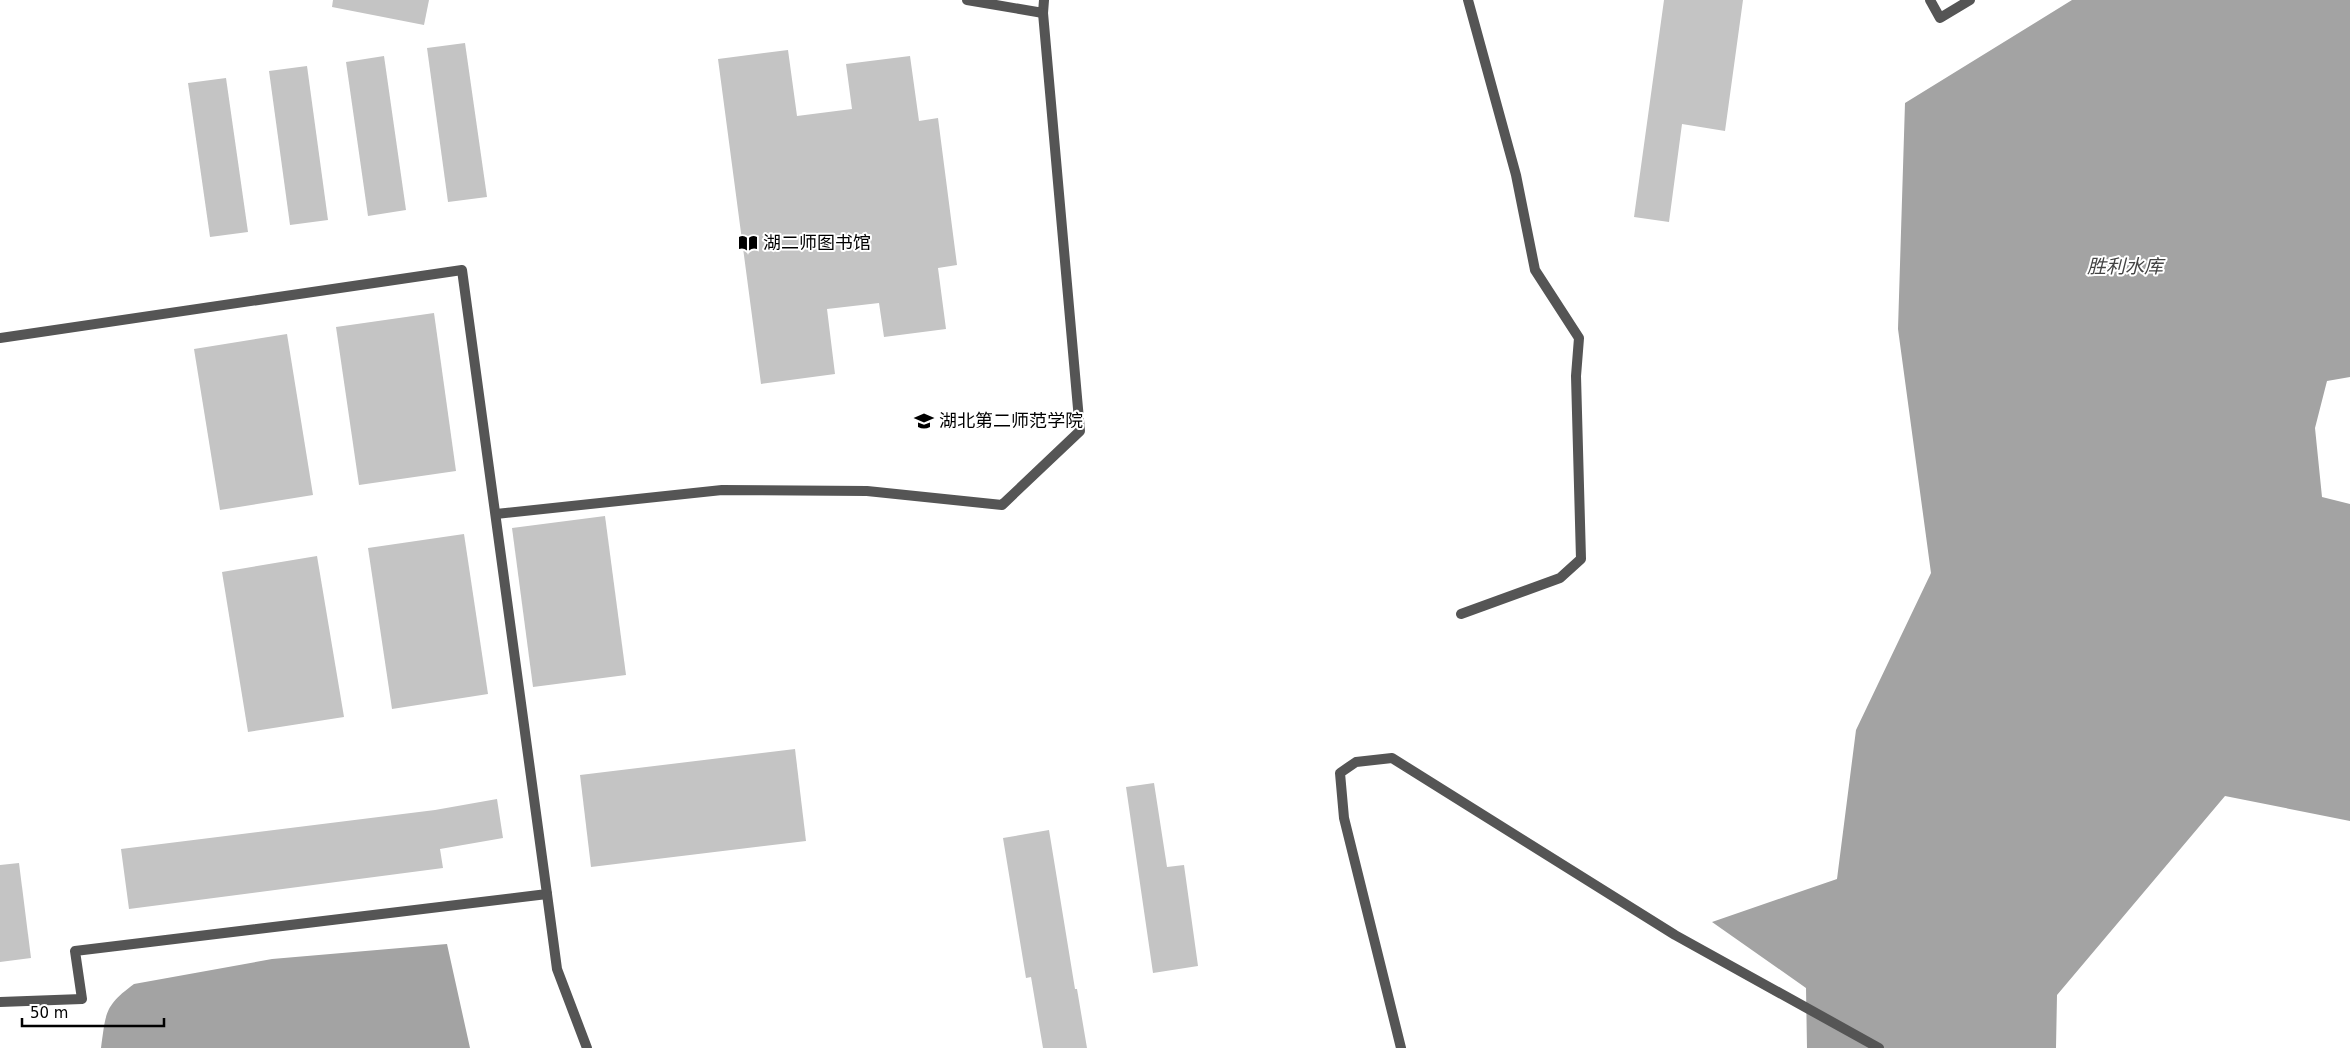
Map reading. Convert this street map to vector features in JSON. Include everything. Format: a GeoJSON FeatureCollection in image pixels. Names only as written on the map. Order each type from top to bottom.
{"type":"FeatureCollection","features":[{"type":"Feature","properties":{"kind":"street"},"geometry":{"type":"LineString","coordinates":[[967,0],[1042,13]]}},
{"type":"Feature","properties":{"kind":"street"},"geometry":{"type":"LineString","coordinates":[[496,514],[722,490],[867,491],[1002,505],[1080,431],[1042,13],[1044,0]]}},
{"type":"Feature","properties":{"kind":"street"},"geometry":{"type":"LineString","coordinates":[[1461,614],[1560,578],[1581,559],[1576,376],[1579,338],[1535,270],[1516,175],[1468,0]]}},
{"type":"Feature","properties":{"kind":"street"},"geometry":{"type":"LineString","coordinates":[[1930,0],[1940,18],[1970,0]]}},
{"type":"Feature","properties":{"kind":"street"},"geometry":{"type":"LineString","coordinates":[[0,338],[462,270],[557,969],[587,1048]]}},
{"type":"Feature","properties":{"kind":"street"},"geometry":{"type":"LineString","coordinates":[[1401,1048],[1344,818],[1340,773],[1356,762],[1392,758],[1675,935],[1879,1048]]}},
{"type":"Feature","properties":{"kind":"street"},"geometry":{"type":"LineString","coordinates":[[0,1002],[82,999],[75,952],[547,894]]}},
{"type":"Feature","properties":{"kind":"water","name":"胜利水库"},"geometry":{"type":"Polygon","coordinates":[[[2072,0],[2350,0],[2350,377],[2327,381],[2315,428],[2322,497],[2350,504],[2350,821],[2225,796],[2057,995],[2056,1048],[1807,1048],[1806,988],[1712,922],[1837,879],[1856,730],[1931,573],[1898,329],[1905,103],[2072,0]]]}},
{"type":"Feature","properties":{"kind":"water"},"geometry":{"type":"Polygon","coordinates":[[[447,944],[470,1048],[101,1048],[108,1011],[117,998],[134,984],[272,959],[447,944]]]}},
{"type":"Feature","properties":{"kind":"building"},"geometry":{"type":"Polygon","coordinates":[[[333,0],[429,0],[424,25],[332,7],[333,0]]]}},
{"type":"Feature","properties":{"kind":"building"},"geometry":{"type":"Polygon","coordinates":[[[1664,0],[1743,0],[1725,131],[1682,124],[1669,222],[1634,217],[1664,0]]]}},
{"type":"Feature","properties":{"kind":"building"},"geometry":{"type":"Polygon","coordinates":[[[465,43],[487,197],[448,202],[427,48],[465,43]]]}},
{"type":"Feature","properties":{"kind":"building"},"geometry":{"type":"Polygon","coordinates":[[[788,50],[797,116],[852,109],[846,64],[910,56],[919,121],[938,118],[957,265],[938,268],[946,329],[884,337],[879,303],[827,309],[835,374],[761,384],[718,59],[788,50]]]}},
{"type":"Feature","properties":{"kind":"building"},"geometry":{"type":"Polygon","coordinates":[[[384,56],[406,210],[368,216],[346,62],[384,56]]]}},
{"type":"Feature","properties":{"kind":"building"},"geometry":{"type":"Polygon","coordinates":[[[307,66],[328,220],[290,225],[269,71],[307,66]]]}},
{"type":"Feature","properties":{"kind":"building"},"geometry":{"type":"Polygon","coordinates":[[[226,78],[248,232],[210,237],[188,83],[226,78]]]}},
{"type":"Feature","properties":{"kind":"building"},"geometry":{"type":"Polygon","coordinates":[[[434,313],[456,471],[359,485],[336,327],[434,313]]]}},
{"type":"Feature","properties":{"kind":"building"},"geometry":{"type":"Polygon","coordinates":[[[287,334],[313,495],[220,510],[194,349],[287,334]]]}},
{"type":"Feature","properties":{"kind":"building"},"geometry":{"type":"Polygon","coordinates":[[[605,516],[626,675],[533,687],[512,528],[605,516]]]}},
{"type":"Feature","properties":{"kind":"building"},"geometry":{"type":"Polygon","coordinates":[[[464,534],[488,694],[392,709],[368,548],[464,534]]]}},
{"type":"Feature","properties":{"kind":"building"},"geometry":{"type":"Polygon","coordinates":[[[317,556],[344,717],[248,732],[222,572],[317,556]]]}},
{"type":"Feature","properties":{"kind":"building"},"geometry":{"type":"Polygon","coordinates":[[[795,749],[806,841],[591,867],[580,775],[795,749]]]}},
{"type":"Feature","properties":{"kind":"building"},"geometry":{"type":"Polygon","coordinates":[[[1154,783],[1167,867],[1184,865],[1198,966],[1153,973],[1126,787],[1154,783]]]}},
{"type":"Feature","properties":{"kind":"building"},"geometry":{"type":"Polygon","coordinates":[[[497,799],[503,838],[440,849],[443,868],[129,909],[121,849],[435,810],[497,799]]]}},
{"type":"Feature","properties":{"kind":"building"},"geometry":{"type":"Polygon","coordinates":[[[1049,830],[1075,989],[1077,989],[1087,1048],[1043,1048],[1031,977],[1026,978],[1003,838],[1049,830]]]}},
{"type":"Feature","properties":{"kind":"building"},"geometry":{"type":"Polygon","coordinates":[[[19,863],[31,958],[0,962],[0,865],[19,863]]]}},
{"type":"Feature","properties":{"kind":"place","name":"湖二师图书馆"},"geometry":{"type":"Point","coordinates":[748,243]}},
{"type":"Feature","properties":{"kind":"place","name":"湖北第二师范学院"},"geometry":{"type":"Point","coordinates":[924,421]}}]}
